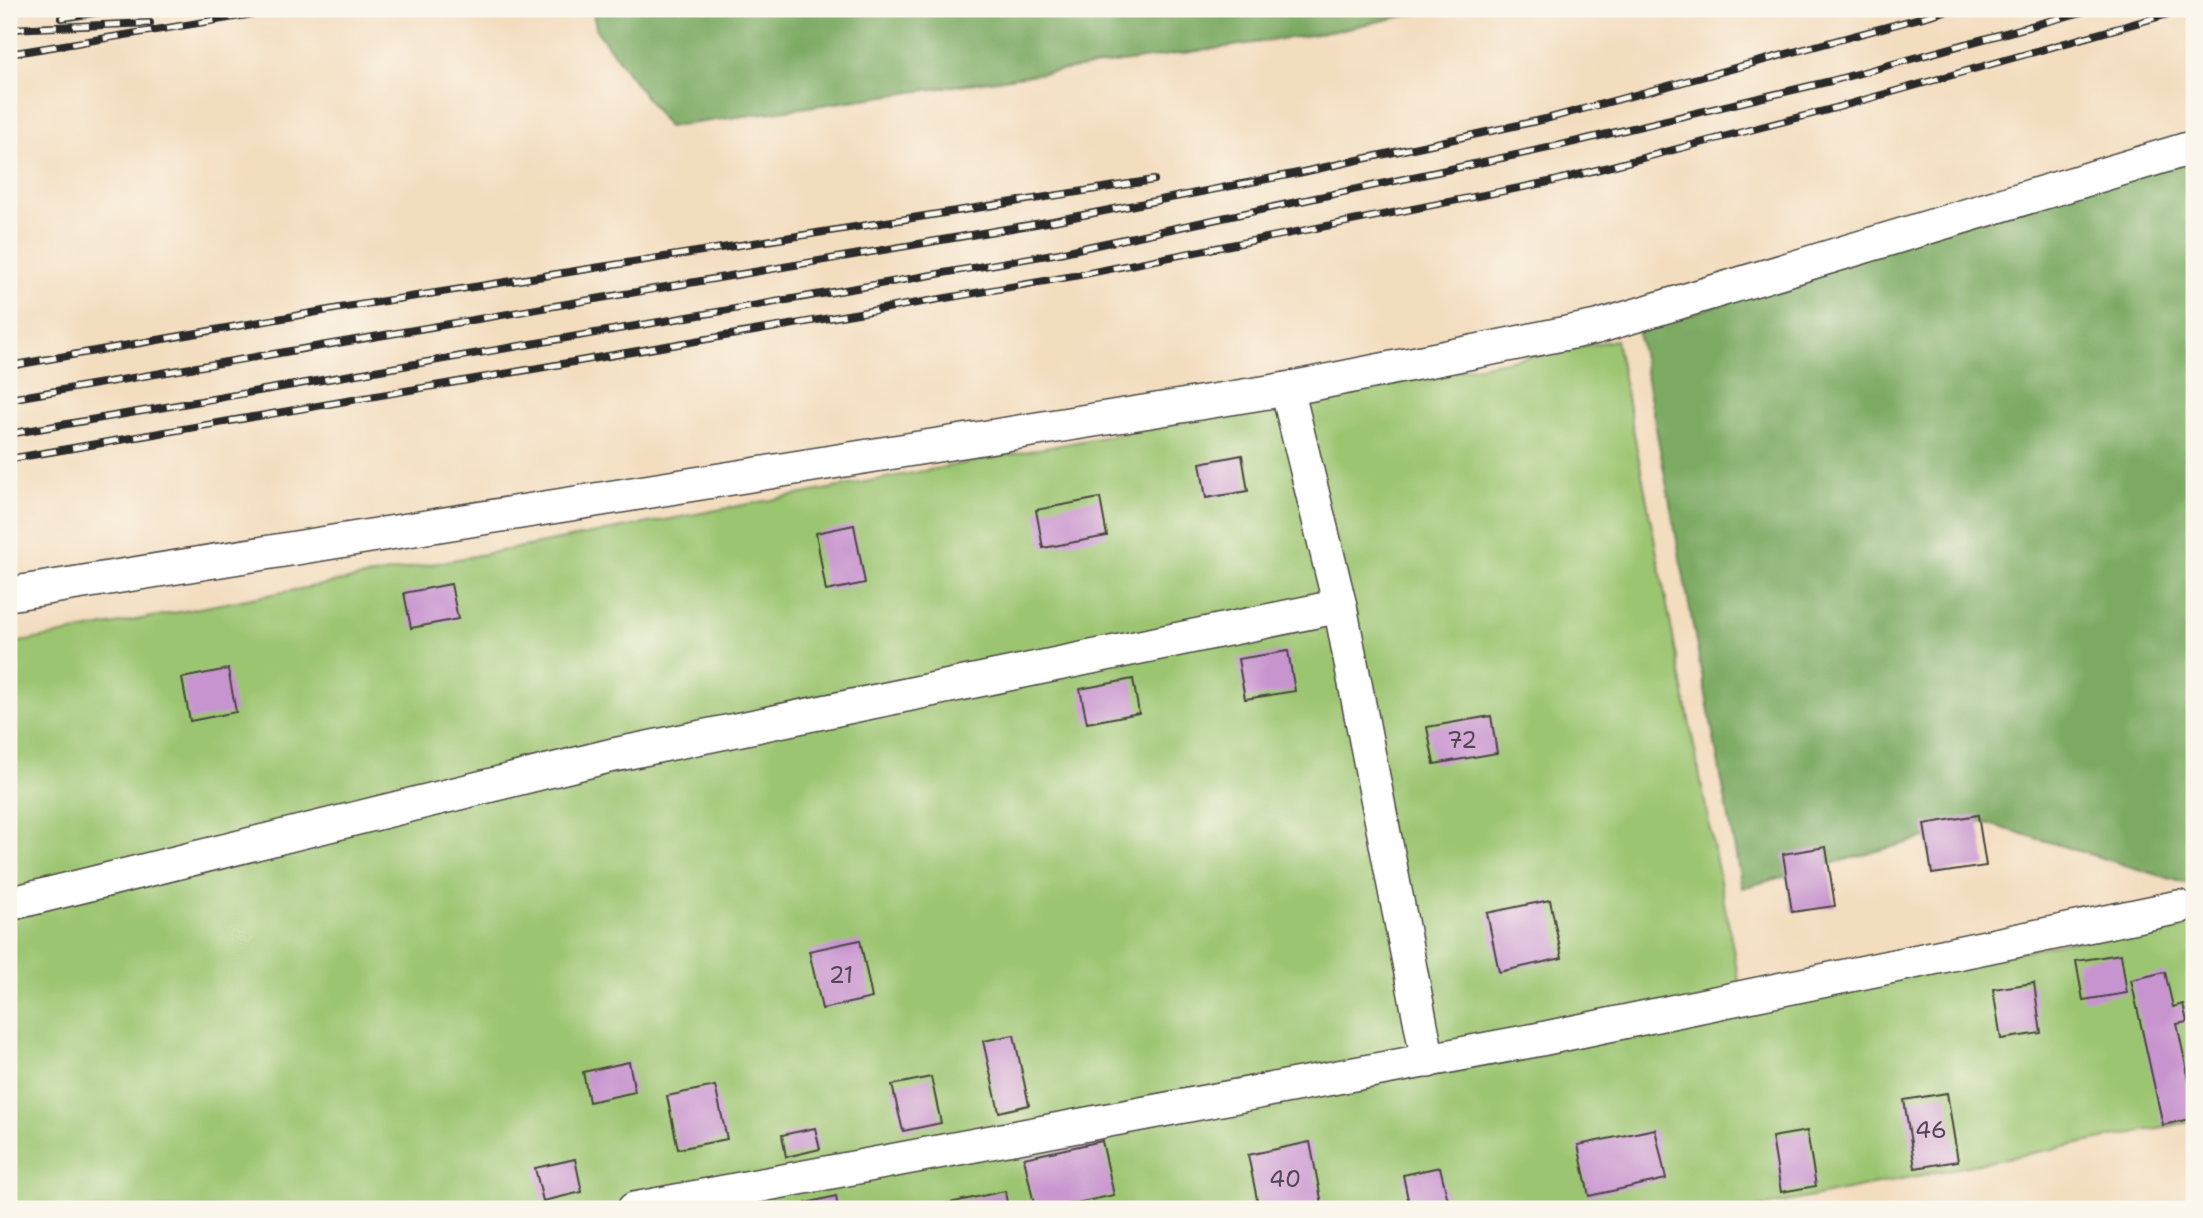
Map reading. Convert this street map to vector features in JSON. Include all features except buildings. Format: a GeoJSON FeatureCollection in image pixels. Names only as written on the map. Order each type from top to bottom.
{"type":"FeatureCollection","features":[{"type":"Feature","properties":{"kind":"street"},"geometry":{"type":"LineString","coordinates":[[9,594],[1287,389],[1597,327],[2194,147]]}},
{"type":"Feature","properties":{"kind":"street"},"geometry":{"type":"LineString","coordinates":[[1287,389],[1340,606],[1428,1060]]}},
{"type":"Feature","properties":{"kind":"street"},"geometry":{"type":"LineString","coordinates":[[9,904],[609,757],[1340,606]]}},
{"type":"Feature","properties":{"kind":"street"},"geometry":{"type":"LineString","coordinates":[[634,1209],[1428,1060],[2179,907]]}},
{"type":"Feature","properties":{"kind":"green space"},"geometry":{"type":"Polygon","coordinates":[[[592,9],[1437,9],[1324,33],[668,127],[597,31],[592,9]]]}},
{"type":"Feature","properties":{"kind":"green space"},"geometry":{"type":"Polygon","coordinates":[[[2194,143],[2194,886],[1983,822],[1742,888],[1638,332],[2194,143]]]}},
{"type":"Feature","properties":{"kind":"green space"},"geometry":{"type":"Polygon","coordinates":[[[1616,340],[1744,1006],[2193,917],[2194,1121],[1751,1209],[9,1209],[9,644],[1616,340]]]}},
{"type":"Feature","properties":{"kind":"railway"},"geometry":{"type":"LineString","coordinates":[[61,18],[120,9]]}},
{"type":"Feature","properties":{"kind":"railway"},"geometry":{"type":"LineString","coordinates":[[9,54],[284,9]]}},
{"type":"Feature","properties":{"kind":"railway"},"geometry":{"type":"LineString","coordinates":[[9,399],[1053,221],[1303,172],[1546,119],[1953,9]]}},
{"type":"Feature","properties":{"kind":"railway"},"geometry":{"type":"LineString","coordinates":[[9,434],[1059,253],[1553,147],[1831,81],[2093,9]]}},
{"type":"Feature","properties":{"kind":"railway"},"geometry":{"type":"LineString","coordinates":[[9,459],[1074,276],[1554,181],[1839,107],[2186,9]]}},
{"type":"Feature","properties":{"kind":"railway"},"geometry":{"type":"LineString","coordinates":[[9,29],[150,23]]}},
{"type":"Feature","properties":{"kind":"railway"},"geometry":{"type":"LineString","coordinates":[[9,366],[340,308],[1154,180]]}}]}
